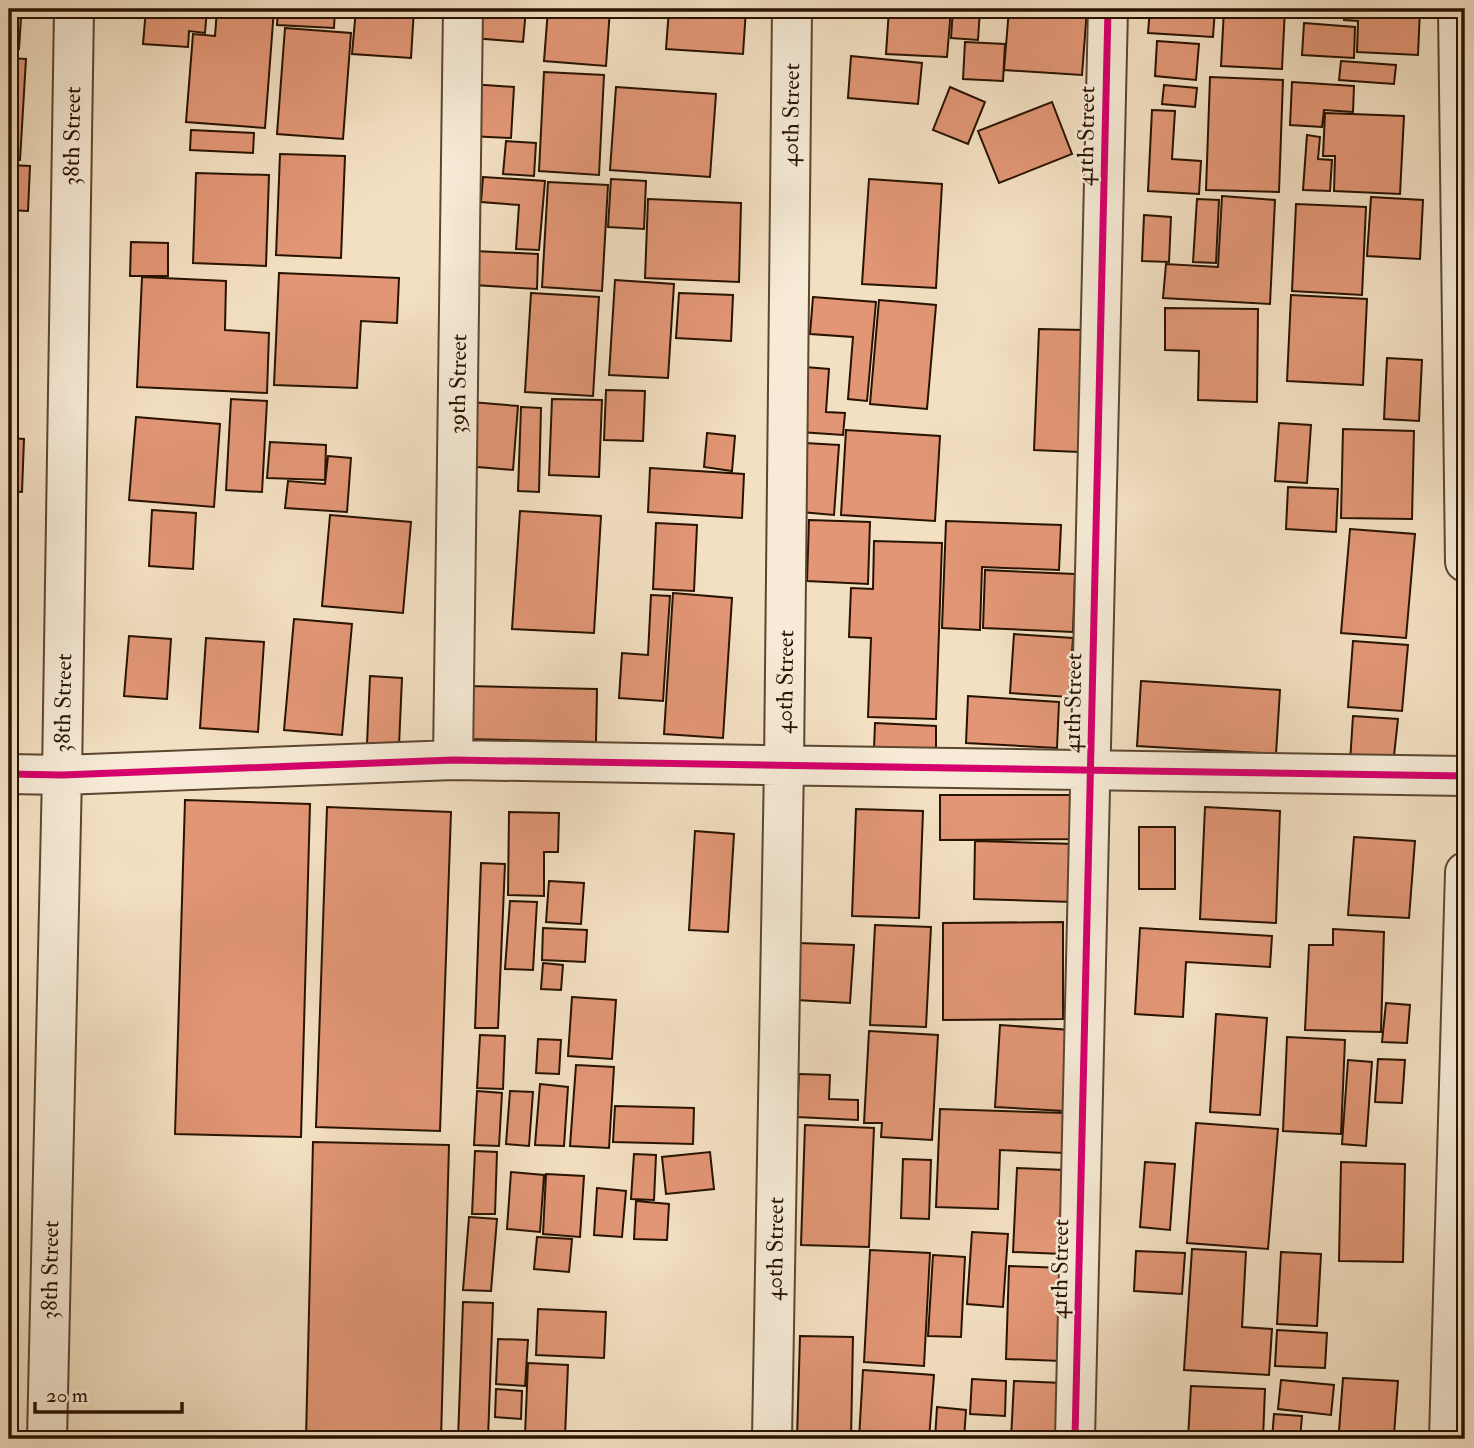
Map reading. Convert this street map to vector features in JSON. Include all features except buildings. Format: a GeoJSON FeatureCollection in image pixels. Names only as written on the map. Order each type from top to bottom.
{"type":"FeatureCollection","features":[{"type":"Feature","properties":{"kind":"street","name":"38th Street"},"geometry":{"type":"LineString","coordinates":[[47,1439],[62,775],[74,9]]}},
{"type":"Feature","properties":{"kind":"street","name":"39th Street"},"geometry":{"type":"LineString","coordinates":[[453,760],[463,9]]}},
{"type":"Feature","properties":{"kind":"street","name":"40th Street"},"geometry":{"type":"LineString","coordinates":[[772,1439],[784,765],[792,9]]}},
{"type":"Feature","properties":{"kind":"street","name":"41th Street"},"geometry":{"type":"LineString","coordinates":[[1075,1439],[1108,9]]}},
{"type":"Feature","properties":{"kind":"street"},"geometry":{"type":"LineString","coordinates":[[1458,9],[1465,562]]}},
{"type":"Feature","properties":{"kind":"street"},"geometry":{"type":"LineString","coordinates":[[9,774],[62,775],[453,760],[1465,776]]}},
{"type":"Feature","properties":{"kind":"street"},"geometry":{"type":"LineString","coordinates":[[1449,1439],[1465,872]]}},
{"type":"Feature","properties":{"kind":"cycle path"},"geometry":{"type":"LineString","coordinates":[[1075,1439],[1108,9]]}},
{"type":"Feature","properties":{"kind":"cycle path"},"geometry":{"type":"LineString","coordinates":[[9,774],[62,775],[453,760],[1465,776]]}}]}
